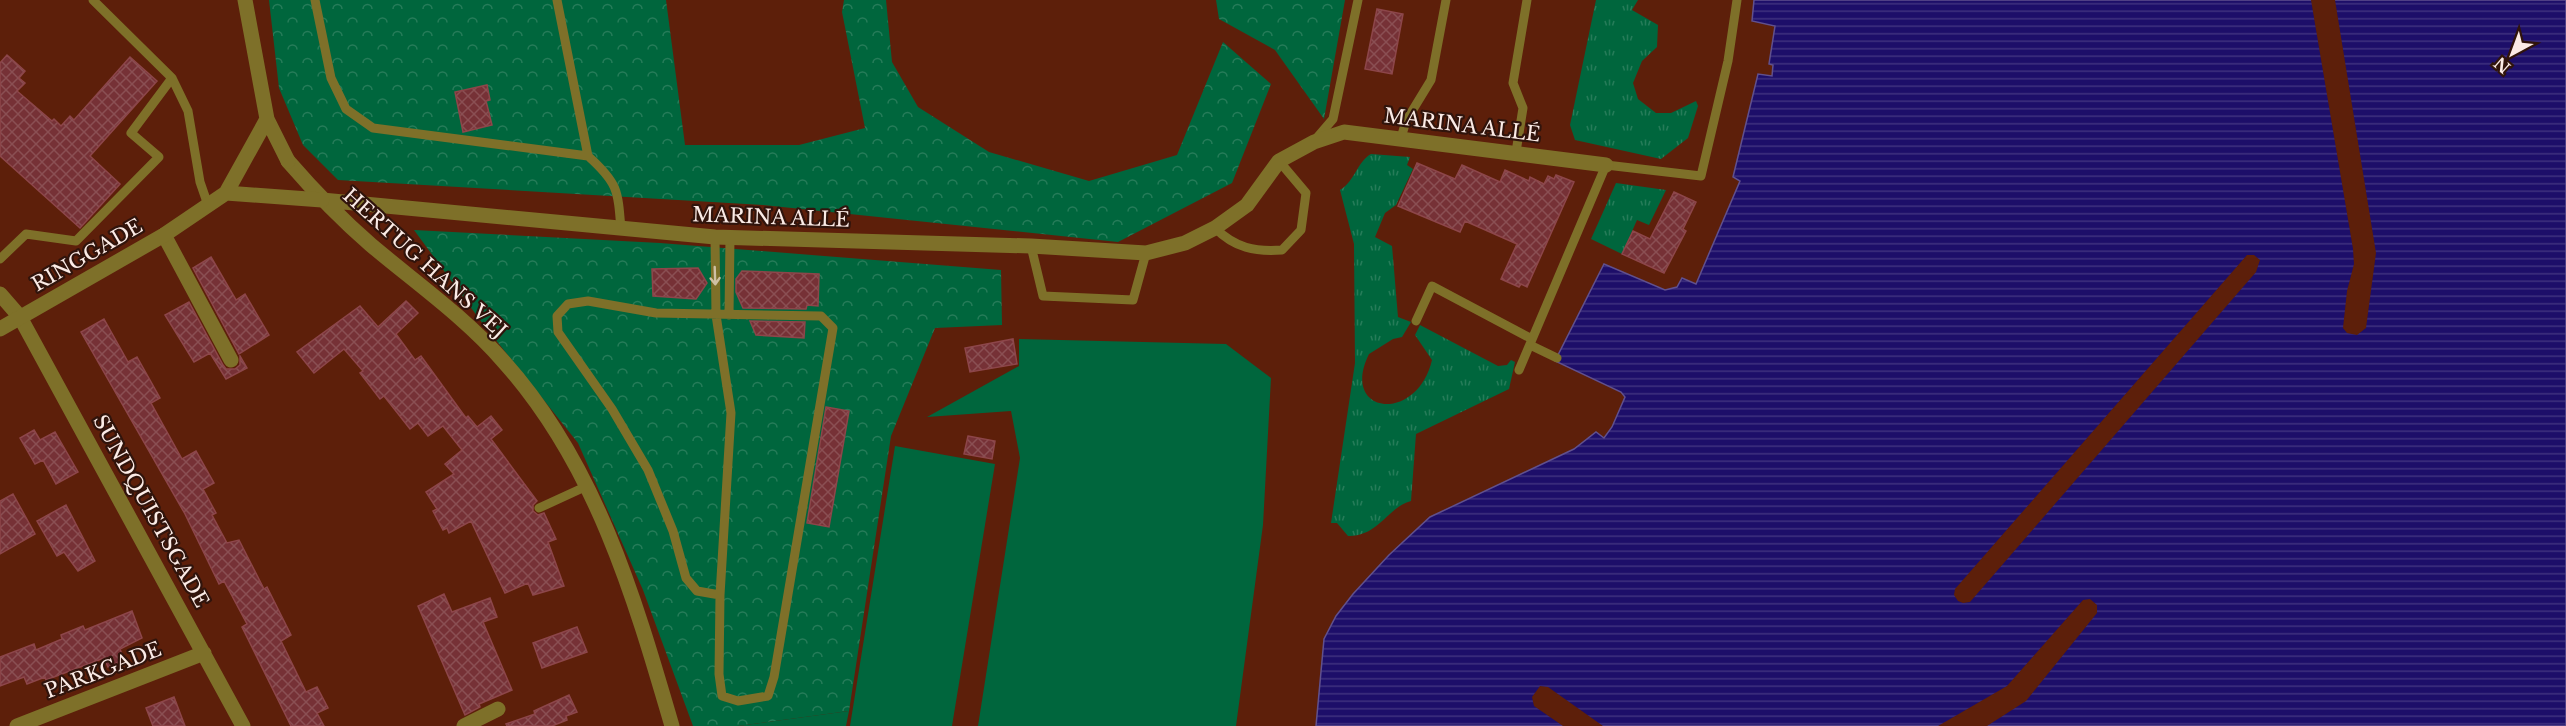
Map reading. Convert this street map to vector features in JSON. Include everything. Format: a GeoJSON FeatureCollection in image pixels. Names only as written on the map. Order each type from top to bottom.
{"type":"FeatureCollection","features":[{"type":"Feature","properties":{"kind":"street","name":"HERTUG HANS VEJ"},"geometry":{"type":"LineString","coordinates":[[245,0],[267,119],[288,161],[322,200],[370,244],[450,309],[504,361],[546,412],[587,486],[624,570],[672,726]]}},
{"type":"Feature","properties":{"kind":"street","name":"RINGGADE"},"geometry":{"type":"LineString","coordinates":[[0,329],[164,235],[226,193],[267,119]]}},
{"type":"Feature","properties":{"kind":"street","name":"MARINA ALLÉ"},"geometry":{"type":"LineString","coordinates":[[322,200],[621,230],[723,237],[1031,246],[1146,253],[1185,243],[1215,228],[1247,205],[1279,161],[1314,142],[1344,132],[1606,165]]}},
{"type":"Feature","properties":{"kind":"street"},"geometry":{"type":"LineString","coordinates":[[226,193],[322,200]]}},
{"type":"Feature","properties":{"kind":"street","name":"RINGGADE"},"geometry":{"type":"LineString","coordinates":[[164,235],[231,360]]}},
{"type":"Feature","properties":{"kind":"street","name":"SUNDQUISTSGADE"},"geometry":{"type":"LineString","coordinates":[[0,294],[20,317],[243,726]]}},
{"type":"Feature","properties":{"kind":"street","name":"PARKGADE"},"geometry":{"type":"LineString","coordinates":[[17,726],[204,653]]}},
{"type":"Feature","properties":{"kind":"street"},"geometry":{"type":"LineString","coordinates":[[464,726],[498,709]]}},
{"type":"Feature","properties":{"kind":"lane"},"geometry":{"type":"LineString","coordinates":[[93,0],[172,78],[188,111],[200,182],[208,205]]}},
{"type":"Feature","properties":{"kind":"lane"},"geometry":{"type":"LineString","coordinates":[[315,0],[331,78],[346,109],[372,128],[588,156],[608,174],[619,193],[621,230]]}},
{"type":"Feature","properties":{"kind":"lane"},"geometry":{"type":"LineString","coordinates":[[557,0],[588,156]]}},
{"type":"Feature","properties":{"kind":"lane","name":"MARINA ALLÉ"},"geometry":{"type":"LineString","coordinates":[[1314,142],[1333,119],[1358,0]]}},
{"type":"Feature","properties":{"kind":"lane"},"geometry":{"type":"LineString","coordinates":[[1401,138],[1406,121],[1431,80],[1446,0]]}},
{"type":"Feature","properties":{"kind":"lane"},"geometry":{"type":"LineString","coordinates":[[1516,152],[1523,108],[1513,82],[1527,0]]}},
{"type":"Feature","properties":{"kind":"lane","name":"MARINA ALLÉ"},"geometry":{"type":"LineString","coordinates":[[1606,165],[1701,176],[1728,61],[1737,0]]}},
{"type":"Feature","properties":{"kind":"lane"},"geometry":{"type":"LineString","coordinates":[[0,259],[26,234],[76,241],[159,157],[131,133],[172,78]]}},
{"type":"Feature","properties":{"kind":"lane"},"geometry":{"type":"LineString","coordinates":[[1215,228],[1222,236],[1255,252],[1282,250],[1301,230],[1306,193],[1279,161]]}},
{"type":"Feature","properties":{"kind":"lane"},"geometry":{"type":"LineString","coordinates":[[1519,370],[1606,165]]}},
{"type":"Feature","properties":{"kind":"lane"},"geometry":{"type":"LineString","coordinates":[[720,595],[697,591],[686,578],[673,531],[648,470],[612,409],[558,332],[557,316],[568,304],[588,301],[656,313],[716,315],[821,316],[833,328],[774,677],[768,696],[738,700],[722,696],[718,674],[720,595],[731,413],[716,315],[723,237]]}},
{"type":"Feature","properties":{"kind":"lane"},"geometry":{"type":"LineString","coordinates":[[723,237],[729,315]]}},
{"type":"Feature","properties":{"kind":"lane"},"geometry":{"type":"LineString","coordinates":[[1031,246],[1043,296],[1133,300],[1146,253]]}},
{"type":"Feature","properties":{"kind":"lane"},"geometry":{"type":"LineString","coordinates":[[1416,321],[1432,286],[1557,357]]}},
{"type":"Feature","properties":{"kind":"lane"},"geometry":{"type":"LineString","coordinates":[[539,508],[587,486]]}},
{"type":"Feature","properties":{"kind":"green space"},"geometry":{"type":"Polygon","coordinates":[[[269,0],[666,0],[685,145],[799,145],[865,128],[842,12],[844,0],[886,0],[892,62],[918,107],[989,152],[1089,181],[1177,155],[1223,42],[1271,84],[1232,183],[1118,242],[763,205],[338,180],[303,145],[279,88],[269,0]]]}},
{"type":"Feature","properties":{"kind":"green space"},"geometry":{"type":"Polygon","coordinates":[[[1216,0],[1345,0],[1324,119],[1275,50],[1219,19],[1216,0]]]}},
{"type":"Feature","properties":{"kind":"green space"},"geometry":{"type":"Polygon","coordinates":[[[1596,0],[1638,0],[1632,10],[1658,25],[1657,47],[1642,61],[1633,83],[1638,99],[1656,113],[1671,113],[1696,101],[1698,106],[1688,138],[1661,159],[1575,140],[1570,125],[1596,0]]]}},
{"type":"Feature","properties":{"kind":"green space"},"geometry":{"type":"Polygon","coordinates":[[[1371,154],[1410,157],[1407,165],[1413,169],[1396,205],[1385,213],[1375,237],[1392,246],[1398,317],[1411,322],[1402,337],[1393,339],[1369,354],[1362,374],[1364,390],[1372,400],[1384,404],[1398,402],[1412,395],[1424,381],[1432,360],[1415,335],[1420,325],[1498,366],[1507,365],[1511,360],[1515,362],[1509,389],[1416,434],[1411,501],[1403,504],[1367,532],[1348,536],[1337,523],[1331,523],[1355,363],[1354,244],[1340,190],[1349,182],[1366,157],[1371,154]]]}},
{"type":"Feature","properties":{"kind":"green space"},"geometry":{"type":"Polygon","coordinates":[[[1616,183],[1666,190],[1649,225],[1637,220],[1622,254],[1591,239],[1616,183]]]}},
{"type":"Feature","properties":{"kind":"green space"},"geometry":{"type":"Polygon","coordinates":[[[414,230],[660,243],[1001,270],[1002,325],[935,328],[891,436],[849,711],[738,726],[693,726],[643,590],[578,443],[483,324],[414,230]]]}},
{"type":"Feature","properties":{"kind":"green space"},"geometry":{"type":"Polygon","coordinates":[[[1019,339],[1226,344],[1271,378],[1263,525],[1236,726],[978,726],[1020,458],[1011,411],[927,417],[1019,366],[1019,339]]]}},
{"type":"Feature","properties":{"kind":"green space"},"geometry":{"type":"Polygon","coordinates":[[[895,446],[995,464],[952,726],[850,726],[895,446]]]}},
{"type":"Feature","properties":{"kind":"green space"},"geometry":{"type":"Polygon","coordinates":[[[849,711],[846,726],[738,726],[849,711]]]}},
{"type":"Feature","properties":{"kind":"shaded area"},"geometry":{"type":"Polygon","coordinates":[[[1754,0],[2566,0],[2566,726],[1316,726],[1324,639],[1336,616],[1353,594],[1389,555],[1430,517],[1574,449],[1596,432],[1604,438],[1612,427],[1625,397],[1621,392],[1555,361],[1604,264],[1665,290],[1677,287],[1682,278],[1696,284],[1740,181],[1733,177],[1758,74],[1772,76],[1773,65],[1769,64],[1775,26],[1752,21],[1754,0]]]}},
{"type":"Feature","properties":{"kind":"pier"},"geometry":{"type":"Polygon","coordinates":[[[2311,0],[2335,0],[2376,253],[2366,328],[2357,335],[2347,333],[2343,328],[2347,291],[2354,264],[2353,249],[2311,0]]]}},
{"type":"Feature","properties":{"kind":"pier"},"geometry":{"type":"Polygon","coordinates":[[[2247,255],[2254,255],[2260,260],[2256,272],[1970,602],[1958,601],[1954,595],[1955,589],[2247,255]]]}},
{"type":"Feature","properties":{"kind":"pier"},"geometry":{"type":"Polygon","coordinates":[[[2090,599],[2097,605],[2097,613],[2026,701],[1987,726],[1938,726],[2007,686],[2083,600],[2090,599]]]}},
{"type":"Feature","properties":{"kind":"pier"},"geometry":{"type":"Polygon","coordinates":[[[1540,686],[1548,687],[1603,726],[1563,726],[1534,706],[1532,697],[1540,686]]]}},
{"type":"Feature","properties":{"kind":"building"},"geometry":{"type":"Polygon","coordinates":[[[1377,9],[1403,14],[1392,74],[1365,69],[1377,9]]]}},
{"type":"Feature","properties":{"kind":"building"},"geometry":{"type":"Polygon","coordinates":[[[7,55],[25,71],[19,78],[25,83],[17,91],[61,126],[70,116],[74,120],[130,57],[157,81],[90,156],[120,184],[80,228],[0,156],[0,63],[7,55]]]}},
{"type":"Feature","properties":{"kind":"building"},"geometry":{"type":"Polygon","coordinates":[[[487,85],[490,100],[486,101],[492,125],[463,132],[455,92],[487,85]]]}},
{"type":"Feature","properties":{"kind":"building"},"geometry":{"type":"Polygon","coordinates":[[[1417,163],[1455,179],[1462,165],[1500,182],[1505,170],[1529,181],[1530,177],[1544,184],[1548,176],[1554,179],[1556,175],[1574,182],[1527,287],[1521,284],[1519,287],[1501,279],[1517,244],[1465,221],[1460,232],[1398,206],[1417,163]]]}},
{"type":"Feature","properties":{"kind":"building"},"geometry":{"type":"Polygon","coordinates":[[[1674,192],[1696,202],[1683,229],[1686,231],[1664,273],[1622,254],[1633,231],[1650,239],[1674,192]]]}},
{"type":"Feature","properties":{"kind":"building"},"geometry":{"type":"Polygon","coordinates":[[[211,257],[236,300],[245,294],[269,335],[239,354],[193,268],[211,257]]]}},
{"type":"Feature","properties":{"kind":"building"},"geometry":{"type":"Polygon","coordinates":[[[698,268],[707,283],[696,299],[653,296],[652,269],[698,268]]]}},
{"type":"Feature","properties":{"kind":"building"},"geometry":{"type":"Polygon","coordinates":[[[742,271],[819,274],[818,306],[807,305],[806,309],[743,308],[736,292],[736,279],[742,271]]]}},
{"type":"Feature","properties":{"kind":"building"},"geometry":{"type":"Polygon","coordinates":[[[406,301],[418,313],[396,334],[415,360],[421,356],[466,418],[468,416],[477,427],[491,416],[502,430],[491,439],[537,501],[533,505],[533,511],[538,515],[544,513],[556,539],[548,542],[564,586],[533,595],[528,583],[505,593],[471,521],[449,533],[447,528],[443,530],[433,511],[437,509],[426,492],[454,474],[445,464],[462,450],[443,426],[428,436],[418,423],[410,429],[384,396],[380,399],[360,373],[363,371],[344,349],[314,373],[297,352],[360,306],[378,327],[406,301]]]}},
{"type":"Feature","properties":{"kind":"building"},"geometry":{"type":"Polygon","coordinates":[[[189,302],[226,369],[235,369],[240,365],[240,356],[247,368],[226,379],[210,353],[194,362],[165,315],[189,302]]]}},
{"type":"Feature","properties":{"kind":"building"},"geometry":{"type":"Polygon","coordinates":[[[104,319],[128,362],[137,357],[160,398],[151,403],[182,459],[196,451],[214,483],[203,489],[216,513],[212,515],[227,543],[239,540],[264,589],[267,587],[291,635],[281,641],[306,692],[317,687],[328,708],[317,713],[324,726],[291,726],[242,627],[247,624],[224,581],[219,584],[185,514],[81,332],[104,319]]]}},
{"type":"Feature","properties":{"kind":"building"},"geometry":{"type":"Polygon","coordinates":[[[750,321],[805,322],[804,338],[756,335],[750,321]]]}},
{"type":"Feature","properties":{"kind":"building"},"geometry":{"type":"Polygon","coordinates":[[[1013,339],[1017,364],[970,372],[965,348],[1013,339]]]}},
{"type":"Feature","properties":{"kind":"building"},"geometry":{"type":"Polygon","coordinates":[[[826,407],[849,411],[829,527],[807,523],[826,407]]]}},
{"type":"Feature","properties":{"kind":"building"},"geometry":{"type":"Polygon","coordinates":[[[34,430],[40,440],[55,432],[78,472],[56,484],[43,460],[35,464],[20,438],[34,430]]]}},
{"type":"Feature","properties":{"kind":"building"},"geometry":{"type":"Polygon","coordinates":[[[968,436],[995,441],[992,459],[964,454],[968,436]]]}},
{"type":"Feature","properties":{"kind":"building"},"geometry":{"type":"Polygon","coordinates":[[[13,494],[35,534],[0,554],[0,501],[13,494]]]}},
{"type":"Feature","properties":{"kind":"building"},"geometry":{"type":"Polygon","coordinates":[[[66,505],[95,561],[78,571],[64,552],[57,556],[37,521],[66,505]]]}},
{"type":"Feature","properties":{"kind":"building"},"geometry":{"type":"Polygon","coordinates":[[[444,594],[452,612],[490,598],[497,617],[483,622],[512,690],[479,704],[480,707],[465,715],[418,606],[444,594]]]}},
{"type":"Feature","properties":{"kind":"building"},"geometry":{"type":"Polygon","coordinates":[[[132,611],[142,638],[120,649],[124,660],[108,667],[104,658],[46,680],[45,677],[27,684],[24,677],[0,686],[0,657],[34,644],[36,650],[62,639],[61,635],[83,626],[85,630],[132,611]]]}},
{"type":"Feature","properties":{"kind":"building"},"geometry":{"type":"Polygon","coordinates":[[[577,627],[587,652],[542,668],[533,643],[577,627]]]}},
{"type":"Feature","properties":{"kind":"building"},"geometry":{"type":"Polygon","coordinates":[[[569,695],[577,712],[566,716],[567,720],[552,726],[507,726],[506,724],[535,714],[534,711],[569,695]]]}},
{"type":"Feature","properties":{"kind":"building"},"geometry":{"type":"Polygon","coordinates":[[[174,697],[185,726],[153,726],[146,708],[174,697]]]}}]}
